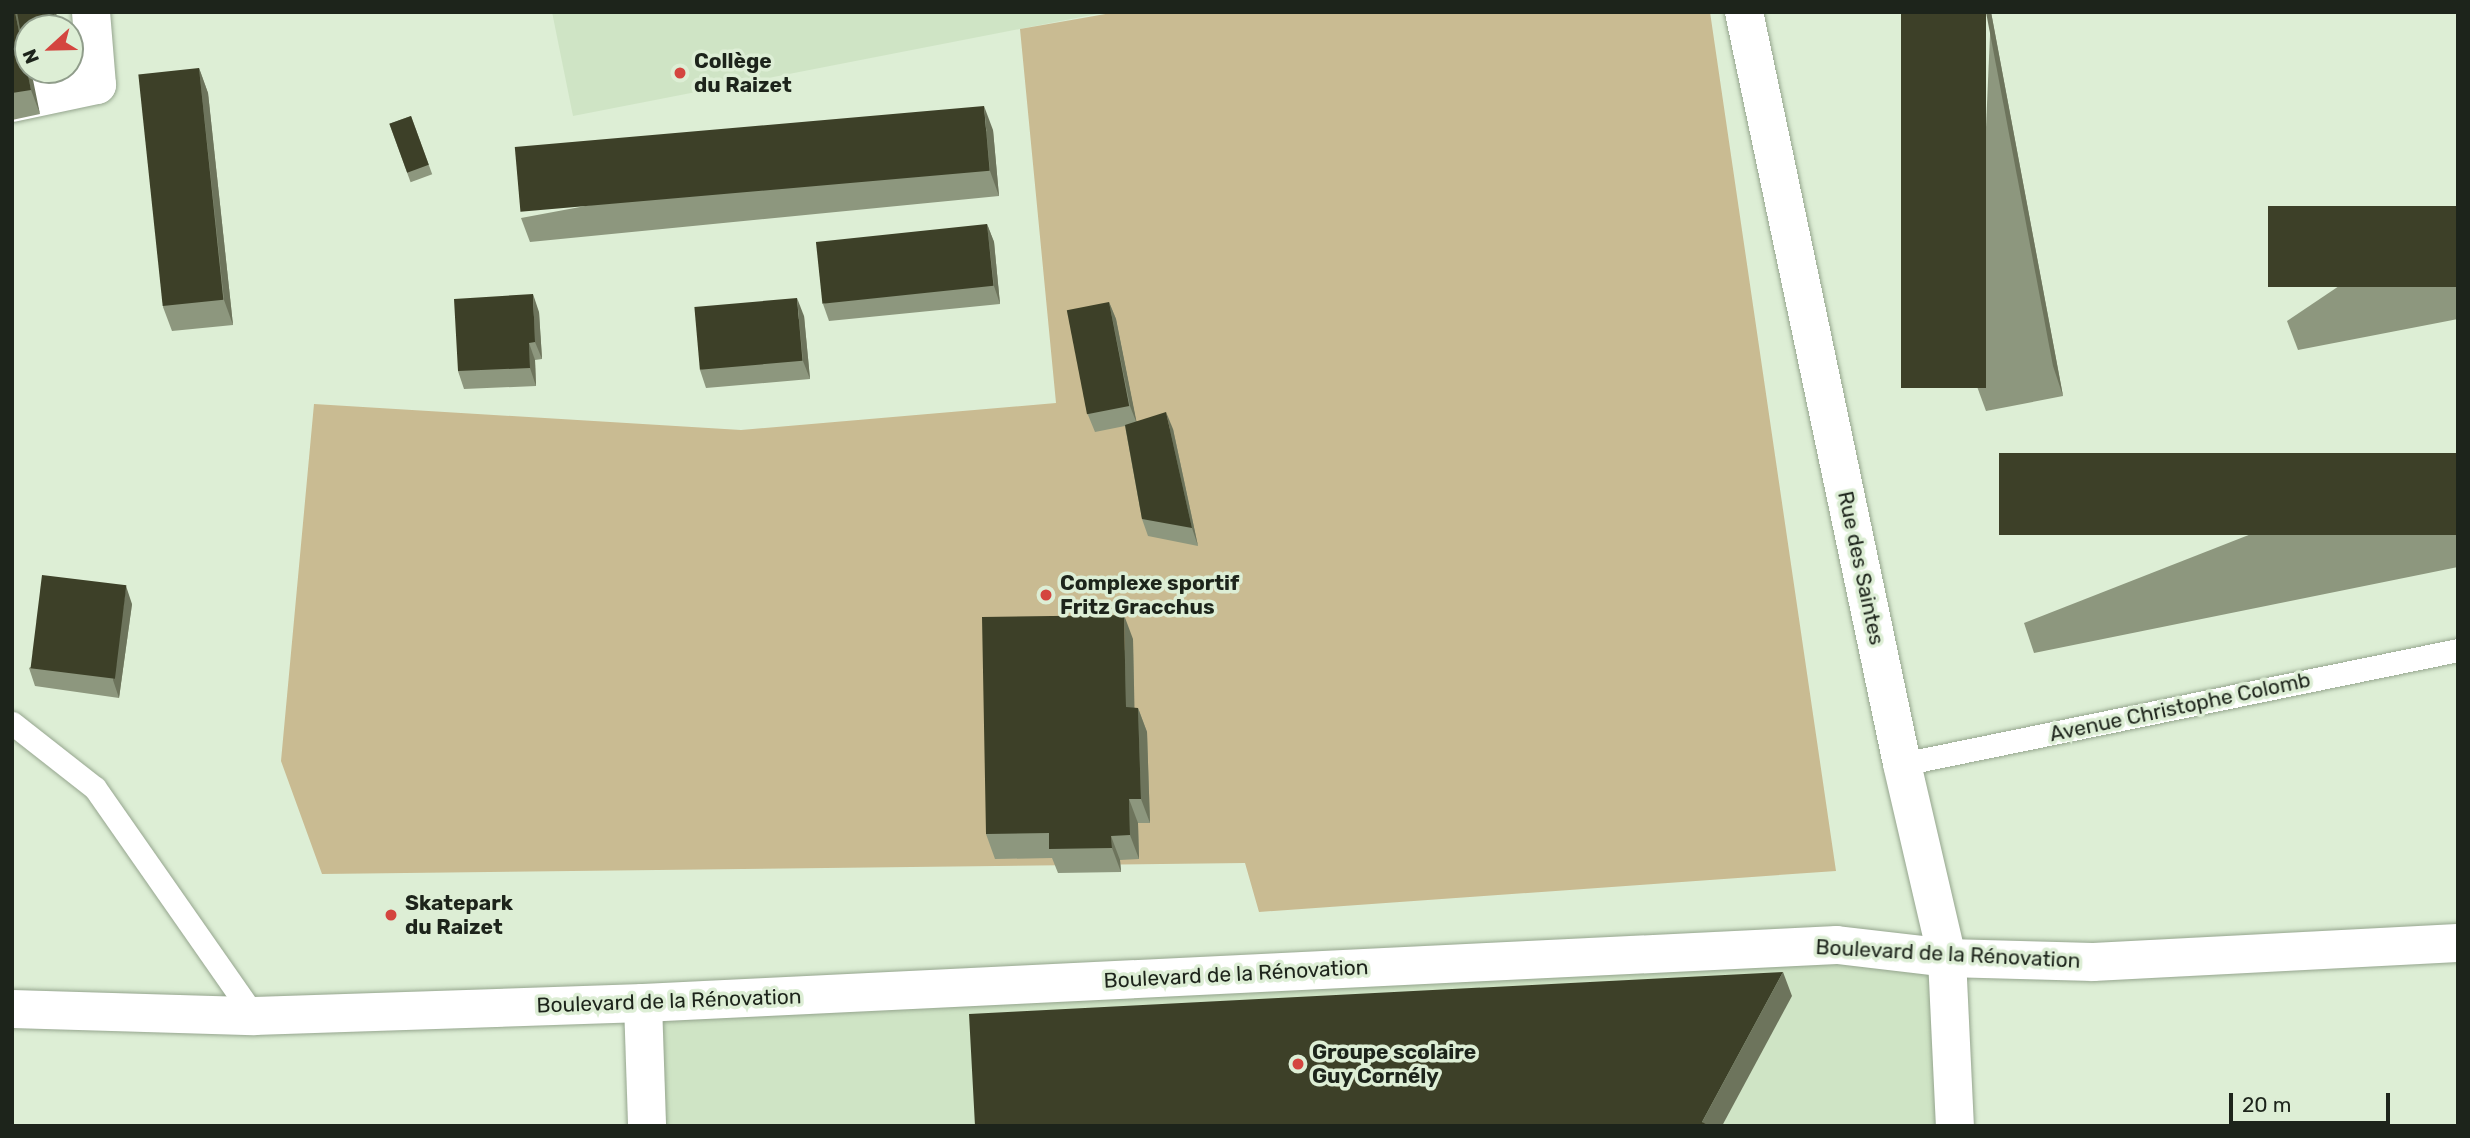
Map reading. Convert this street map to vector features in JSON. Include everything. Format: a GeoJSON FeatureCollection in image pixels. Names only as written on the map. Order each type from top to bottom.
{"type":"FeatureCollection","features":[{"type":"Feature","properties":{"kind":"street"},"geometry":{"type":"LineString","coordinates":[[12,103],[97,85],[91,12]]}},
{"type":"Feature","properties":{"kind":"street","name":"Rue des Saintes"},"geometry":{"type":"LineString","coordinates":[[1744,12],[1902,764],[1948,958],[1955,1126]]}},
{"type":"Feature","properties":{"kind":"street","name":"Boulevard de la Rénovation"},"geometry":{"type":"LineString","coordinates":[[12,1009],[254,1016],[643,1003],[1837,945],[1948,958],[2093,962],[2458,943]]}},
{"type":"Feature","properties":{"kind":"street"},"geometry":{"type":"LineString","coordinates":[[643,1003],[647,1126]]}},
{"type":"Feature","properties":{"kind":"lane","name":"Avenue Christophe Colomb"},"geometry":{"type":"LineString","coordinates":[[1902,764],[2458,650]]}},
{"type":"Feature","properties":{"kind":"lane"},"geometry":{"type":"LineString","coordinates":[[12,723],[95,788],[254,1016]]}},
{"type":"Feature","properties":{"kind":"shaded area","name":"Collège du Raizet"},"geometry":{"type":"Polygon","coordinates":[[[552,12],[1107,12],[573,116],[552,12]]]}},
{"type":"Feature","properties":{"kind":"shaded area","name":"Complexe sportif Fritz Gracchus"},"geometry":{"type":"Polygon","coordinates":[[[1117,12],[1710,12],[1836,871],[1259,912],[1245,863],[322,874],[281,761],[314,404],[741,430],[1056,403],[1020,29],[1117,12]]]}},
{"type":"Feature","properties":{"kind":"shaded area","name":"Groupe scolaire Guy Cornély"},"geometry":{"type":"Polygon","coordinates":[[[1947,958],[1955,1126],[647,1126],[643,1003],[1947,958]]]}},
{"type":"Feature","properties":{"kind":"building"},"geometry":{"type":"Polygon","coordinates":[[[12,12],[15,12],[14,84],[30,84],[31,90],[12,93],[12,12]]]}},
{"type":"Feature","properties":{"kind":"building"},"geometry":{"type":"Polygon","coordinates":[[[17,12],[54,14],[17,14],[17,12]]]}},
{"type":"Feature","properties":{"kind":"building"},"geometry":{"type":"Polygon","coordinates":[[[1901,12],[1986,12],[1986,388],[1901,388],[1901,12]]]}},
{"type":"Feature","properties":{"kind":"building"},"geometry":{"type":"Polygon","coordinates":[[[199,68],[223,300],[163,306],[138,74],[199,68]]]}},
{"type":"Feature","properties":{"kind":"building"},"geometry":{"type":"Polygon","coordinates":[[[984,106],[990,171],[520,212],[515,147],[984,106]]]}},
{"type":"Feature","properties":{"kind":"building"},"geometry":{"type":"Polygon","coordinates":[[[411,116],[429,165],[407,173],[389,124],[411,116]]]}},
{"type":"Feature","properties":{"kind":"building"},"geometry":{"type":"Polygon","coordinates":[[[2268,206],[2458,206],[2458,287],[2268,287],[2268,206]]]}},
{"type":"Feature","properties":{"kind":"building"},"geometry":{"type":"Polygon","coordinates":[[[987,224],[993,286],[822,304],[816,242],[987,224]]]}},
{"type":"Feature","properties":{"kind":"building"},"geometry":{"type":"Polygon","coordinates":[[[533,294],[535,342],[529,343],[530,368],[458,371],[454,299],[533,294]]]}},
{"type":"Feature","properties":{"kind":"building"},"geometry":{"type":"Polygon","coordinates":[[[797,298],[802,361],[700,370],[694,307],[797,298]]]}},
{"type":"Feature","properties":{"kind":"building"},"geometry":{"type":"Polygon","coordinates":[[[1109,302],[1129,406],[1087,414],[1067,310],[1109,302]]]}},
{"type":"Feature","properties":{"kind":"building"},"geometry":{"type":"Polygon","coordinates":[[[1166,412],[1192,528],[1142,519],[1125,425],[1166,412]]]}},
{"type":"Feature","properties":{"kind":"building"},"geometry":{"type":"Polygon","coordinates":[[[1999,453],[2458,453],[2458,535],[1999,535],[1999,453]]]}},
{"type":"Feature","properties":{"kind":"building"},"geometry":{"type":"Polygon","coordinates":[[[42,575],[126,585],[115,679],[31,668],[42,575]]]}},
{"type":"Feature","properties":{"kind":"building"},"geometry":{"type":"Polygon","coordinates":[[[1124,615],[1126,707],[1138,708],[1141,799],[1129,799],[1130,835],[1111,836],[1112,848],[1049,849],[1049,833],[986,834],[982,617],[1124,615]]]}},
{"type":"Feature","properties":{"kind":"building"},"geometry":{"type":"Polygon","coordinates":[[[1783,972],[1702,1122],[1709,1126],[975,1126],[969,1014],[1783,972]]]}},
{"type":"Feature","properties":{"kind":"place","name":"Collège du Raizet"},"geometry":{"type":"Point","coordinates":[680,73]}},
{"type":"Feature","properties":{"kind":"place","name":"Complexe sportif Fritz Gracchus"},"geometry":{"type":"Point","coordinates":[1046,595]}},
{"type":"Feature","properties":{"kind":"place","name":"Skatepark du Raizet"},"geometry":{"type":"Point","coordinates":[391,915]}},
{"type":"Feature","properties":{"kind":"place","name":"Groupe scolaire Guy Cornély"},"geometry":{"type":"Point","coordinates":[1298,1064]}}]}
